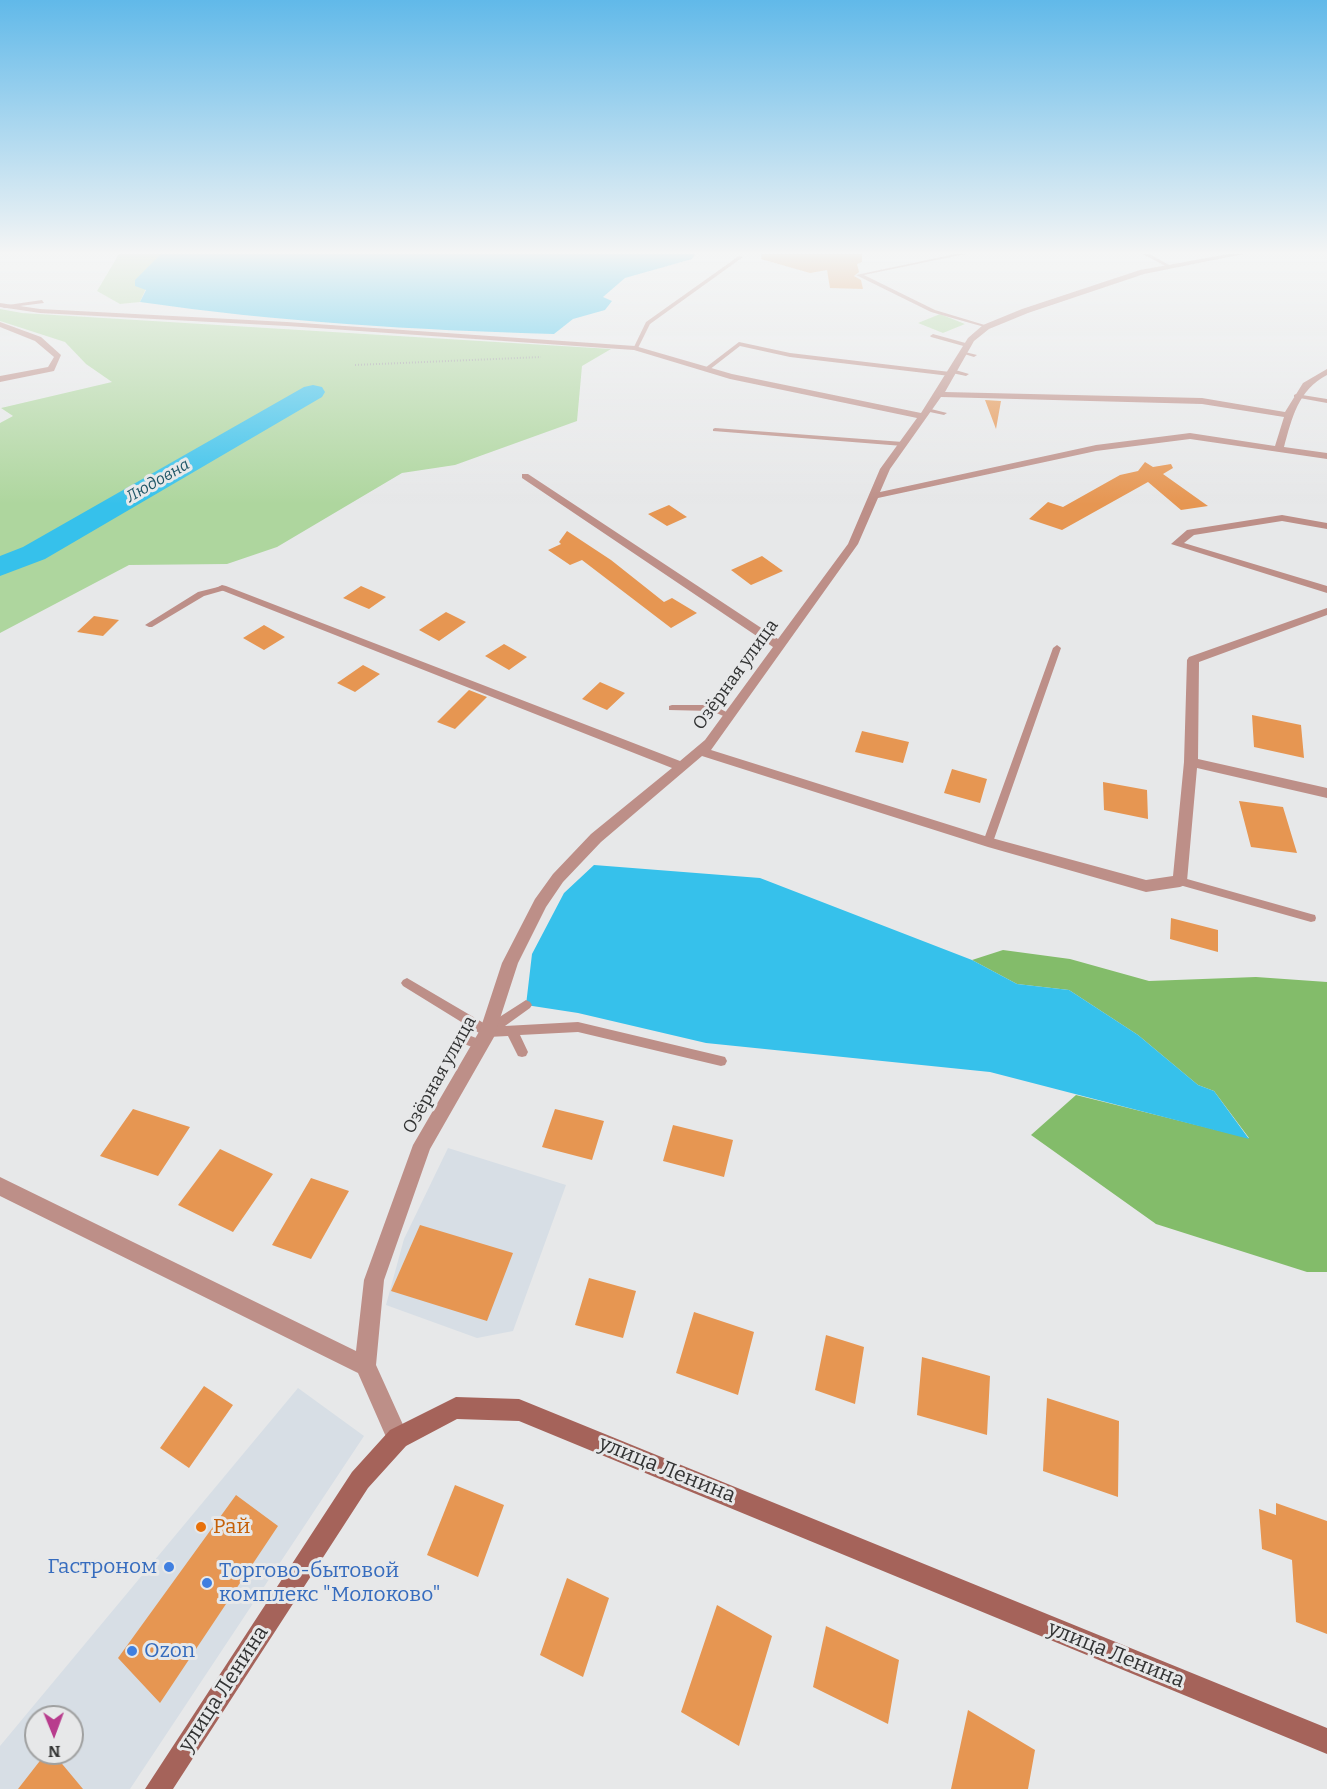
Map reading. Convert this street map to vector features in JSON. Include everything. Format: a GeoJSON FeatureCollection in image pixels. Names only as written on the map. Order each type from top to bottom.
{"type":"FeatureCollection","features":[{"type":"Feature","properties":{"kind":"main road","name":"улица Ленина"},"geometry":{"type":"LineString","coordinates":[[158,1789],[360,1480],[398,1438],[456,1408],[519,1410],[1327,1741]]}},
{"type":"Feature","properties":{"kind":"street"},"geometry":{"type":"LineString","coordinates":[[0,379],[51,369],[58,357],[34,337]]}},
{"type":"Feature","properties":{"kind":"street"},"geometry":{"type":"LineString","coordinates":[[483,337],[635,348],[707,369],[846,402],[925,413]]}},
{"type":"Feature","properties":{"kind":"street","name":"Озёрная улица"},"geometry":{"type":"LineString","coordinates":[[365,1366],[374,1280],[422,1145],[488,1032],[510,963],[540,903],[558,878],[596,838],[710,743],[853,544],[885,469],[956,373],[978,337]]}},
{"type":"Feature","properties":{"kind":"street"},"geometry":{"type":"LineString","coordinates":[[1279,448],[1296,396],[1315,377],[1327,372]]}},
{"type":"Feature","properties":{"kind":"street"},"geometry":{"type":"LineString","coordinates":[[939,394],[1202,401],[1288,416]]}},
{"type":"Feature","properties":{"kind":"street"},"geometry":{"type":"LineString","coordinates":[[874,496],[1096,448],[1190,436],[1327,456]]}},
{"type":"Feature","properties":{"kind":"street"},"geometry":{"type":"LineString","coordinates":[[525,476],[780,645]]}},
{"type":"Feature","properties":{"kind":"street"},"geometry":{"type":"LineString","coordinates":[[1327,526],[1282,518],[1191,532],[1176,544],[1327,590]]}},
{"type":"Feature","properties":{"kind":"street"},"geometry":{"type":"LineString","coordinates":[[222,588],[681,766]]}},
{"type":"Feature","properties":{"kind":"street"},"geometry":{"type":"LineString","coordinates":[[700,751],[988,842],[1146,886],[1180,880],[1191,762],[1192,660],[1327,611]]}},
{"type":"Feature","properties":{"kind":"street"},"geometry":{"type":"LineString","coordinates":[[1191,762],[1327,793]]}},
{"type":"Feature","properties":{"kind":"street"},"geometry":{"type":"LineString","coordinates":[[0,1186],[365,1366],[398,1438]]}},
{"type":"Feature","properties":{"kind":"lane"},"geometry":{"type":"LineString","coordinates":[[635,348],[640,337]]}},
{"type":"Feature","properties":{"kind":"lane"},"geometry":{"type":"LineString","coordinates":[[936,337],[968,351]]}},
{"type":"Feature","properties":{"kind":"lane"},"geometry":{"type":"LineString","coordinates":[[707,369],[739,344],[790,355],[956,373]]}},
{"type":"Feature","properties":{"kind":"lane"},"geometry":{"type":"LineString","coordinates":[[1296,396],[1327,401]]}},
{"type":"Feature","properties":{"kind":"lane"},"geometry":{"type":"LineString","coordinates":[[925,413],[944,413]]}},
{"type":"Feature","properties":{"kind":"lane"},"geometry":{"type":"LineString","coordinates":[[716,430],[903,444]]}},
{"type":"Feature","properties":{"kind":"lane"},"geometry":{"type":"LineString","coordinates":[[149,625],[201,594],[222,588]]}},
{"type":"Feature","properties":{"kind":"lane"},"geometry":{"type":"LineString","coordinates":[[988,842],[1057,648]]}},
{"type":"Feature","properties":{"kind":"lane"},"geometry":{"type":"LineString","coordinates":[[672,708],[712,705],[730,716]]}},
{"type":"Feature","properties":{"kind":"lane"},"geometry":{"type":"LineString","coordinates":[[1180,880],[1311,918]]}},
{"type":"Feature","properties":{"kind":"lane"},"geometry":{"type":"LineString","coordinates":[[407,983],[488,1032],[578,1027],[721,1061]]}},
{"type":"Feature","properties":{"kind":"lane"},"geometry":{"type":"LineString","coordinates":[[488,1032],[526,1005]]}},
{"type":"Feature","properties":{"kind":"lane"},"geometry":{"type":"LineString","coordinates":[[511,1030],[522,1052]]}},
{"type":"Feature","properties":{"kind":"lane"},"geometry":{"type":"LineString","coordinates":[[463,1038],[480,1045]]}},
{"type":"Feature","properties":{"kind":"path"},"geometry":{"type":"LineString","coordinates":[[355,365],[546,357]]}},
{"type":"Feature","properties":{"kind":"shaded area"},"geometry":{"type":"Polygon","coordinates":[[[448,1148],[566,1185],[513,1331],[477,1338],[386,1305],[404,1239],[448,1148]]]}},
{"type":"Feature","properties":{"kind":"shaded area"},"geometry":{"type":"Polygon","coordinates":[[[298,1388],[364,1436],[130,1789],[0,1789],[0,1746],[24,1717],[24,1765],[84,1765],[84,1705],[34,1705],[298,1388]]]}},
{"type":"Feature","properties":{"kind":"green space"},"geometry":{"type":"Polygon","coordinates":[[[51,337],[423,337],[611,349],[582,366],[577,421],[455,465],[402,473],[277,547],[227,564],[129,565],[0,633],[0,423],[13,416],[1,408],[112,382],[86,364],[65,342],[51,337]]]}},
{"type":"Feature","properties":{"kind":"green space"},"geometry":{"type":"Polygon","coordinates":[[[1003,950],[1070,959],[1149,981],[1256,977],[1327,982],[1327,1272],[1307,1272],[1156,1224],[1031,1135],[1076,1095],[1249,1138],[1214,1091],[1198,1085],[1138,1035],[1069,990],[1017,984],[972,960],[1003,950]]]}},
{"type":"Feature","properties":{"kind":"water"},"geometry":{"type":"Polygon","coordinates":[[[594,865],[760,878],[972,960],[1017,984],[1069,990],[1138,1035],[1198,1085],[1214,1091],[1249,1139],[990,1072],[706,1043],[578,1013],[526,1005],[532,954],[564,893],[594,865]]]}},
{"type":"Feature","properties":{"kind":"building"},"geometry":{"type":"Polygon","coordinates":[[[985,400],[1001,401],[996,429],[985,400]]]}},
{"type":"Feature","properties":{"kind":"building"},"geometry":{"type":"Polygon","coordinates":[[[1145,462],[1153,467],[1171,464],[1173,468],[1163,474],[1208,506],[1181,510],[1148,482],[1062,530],[1029,519],[1048,502],[1063,507],[1120,475],[1138,471],[1145,462]]]}},
{"type":"Feature","properties":{"kind":"building"},"geometry":{"type":"Polygon","coordinates":[[[669,505],[687,517],[667,526],[648,514],[669,505]]]}},
{"type":"Feature","properties":{"kind":"building"},"geometry":{"type":"Polygon","coordinates":[[[567,531],[611,560],[664,602],[672,598],[697,613],[671,628],[582,560],[570,565],[548,550],[561,544],[559,542],[567,531]]]}},
{"type":"Feature","properties":{"kind":"building"},"geometry":{"type":"Polygon","coordinates":[[[762,556],[783,571],[751,585],[731,570],[762,556]]]}},
{"type":"Feature","properties":{"kind":"building"},"geometry":{"type":"Polygon","coordinates":[[[361,586],[386,597],[369,609],[343,598],[361,586]]]}},
{"type":"Feature","properties":{"kind":"building"},"geometry":{"type":"Polygon","coordinates":[[[446,612],[466,622],[439,641],[419,630],[446,612]]]}},
{"type":"Feature","properties":{"kind":"building"},"geometry":{"type":"Polygon","coordinates":[[[94,616],[119,620],[103,636],[77,632],[94,616]]]}},
{"type":"Feature","properties":{"kind":"building"},"geometry":{"type":"Polygon","coordinates":[[[264,625],[285,637],[264,650],[243,638],[264,625]]]}},
{"type":"Feature","properties":{"kind":"building"},"geometry":{"type":"Polygon","coordinates":[[[504,644],[527,657],[509,670],[485,656],[504,644]]]}},
{"type":"Feature","properties":{"kind":"building"},"geometry":{"type":"Polygon","coordinates":[[[363,665],[380,674],[355,692],[337,683],[363,665]]]}},
{"type":"Feature","properties":{"kind":"building"},"geometry":{"type":"Polygon","coordinates":[[[600,682],[625,693],[607,710],[582,699],[600,682]]]}},
{"type":"Feature","properties":{"kind":"building"},"geometry":{"type":"Polygon","coordinates":[[[469,690],[487,697],[455,729],[437,722],[469,690]]]}},
{"type":"Feature","properties":{"kind":"building"},"geometry":{"type":"Polygon","coordinates":[[[1252,715],[1301,725],[1304,758],[1254,747],[1252,715]]]}},
{"type":"Feature","properties":{"kind":"building"},"geometry":{"type":"Polygon","coordinates":[[[862,731],[909,742],[903,763],[855,752],[862,731]]]}},
{"type":"Feature","properties":{"kind":"building"},"geometry":{"type":"Polygon","coordinates":[[[952,769],[987,779],[980,803],[944,793],[952,769]]]}},
{"type":"Feature","properties":{"kind":"building"},"geometry":{"type":"Polygon","coordinates":[[[1103,782],[1147,790],[1148,819],[1104,810],[1103,782]]]}},
{"type":"Feature","properties":{"kind":"building"},"geometry":{"type":"Polygon","coordinates":[[[1239,801],[1283,807],[1297,853],[1251,847],[1239,801]]]}},
{"type":"Feature","properties":{"kind":"building"},"geometry":{"type":"Polygon","coordinates":[[[1171,918],[1218,930],[1218,952],[1170,939],[1171,918]]]}},
{"type":"Feature","properties":{"kind":"building"},"geometry":{"type":"Polygon","coordinates":[[[133,1109],[190,1127],[158,1176],[100,1156],[133,1109]]]}},
{"type":"Feature","properties":{"kind":"building"},"geometry":{"type":"Polygon","coordinates":[[[555,1109],[604,1121],[592,1160],[542,1147],[555,1109]]]}},
{"type":"Feature","properties":{"kind":"building"},"geometry":{"type":"Polygon","coordinates":[[[673,1125],[733,1140],[724,1177],[663,1161],[673,1125]]]}},
{"type":"Feature","properties":{"kind":"building"},"geometry":{"type":"Polygon","coordinates":[[[220,1149],[273,1174],[233,1232],[178,1205],[220,1149]]]}},
{"type":"Feature","properties":{"kind":"building"},"geometry":{"type":"Polygon","coordinates":[[[311,1178],[349,1191],[311,1259],[272,1245],[311,1178]]]}},
{"type":"Feature","properties":{"kind":"building"},"geometry":{"type":"Polygon","coordinates":[[[420,1225],[513,1253],[487,1321],[391,1291],[420,1225]]]}},
{"type":"Feature","properties":{"kind":"building"},"geometry":{"type":"Polygon","coordinates":[[[589,1278],[636,1291],[623,1338],[575,1325],[589,1278]]]}},
{"type":"Feature","properties":{"kind":"building"},"geometry":{"type":"Polygon","coordinates":[[[694,1312],[754,1332],[738,1395],[676,1373],[694,1312]]]}},
{"type":"Feature","properties":{"kind":"building"},"geometry":{"type":"Polygon","coordinates":[[[826,1335],[864,1347],[855,1404],[815,1390],[826,1335]]]}},
{"type":"Feature","properties":{"kind":"building"},"geometry":{"type":"Polygon","coordinates":[[[922,1357],[990,1376],[987,1435],[917,1415],[922,1357]]]}},
{"type":"Feature","properties":{"kind":"building"},"geometry":{"type":"Polygon","coordinates":[[[204,1386],[233,1405],[189,1468],[160,1448],[204,1386]]]}},
{"type":"Feature","properties":{"kind":"building"},"geometry":{"type":"Polygon","coordinates":[[[1047,1398],[1119,1421],[1118,1497],[1043,1471],[1047,1398]]]}},
{"type":"Feature","properties":{"kind":"building"},"geometry":{"type":"Polygon","coordinates":[[[455,1485],[504,1505],[478,1577],[427,1555],[455,1485]]]}},
{"type":"Feature","properties":{"kind":"building","name":"Торгово-бытовой комплекс \"Молоково\""},"geometry":{"type":"Polygon","coordinates":[[[236,1495],[278,1526],[160,1703],[118,1658],[236,1495]]]}},
{"type":"Feature","properties":{"kind":"building"},"geometry":{"type":"Polygon","coordinates":[[[1276,1503],[1327,1521],[1327,1634],[1296,1622],[1292,1560],[1262,1549],[1259,1509],[1276,1515],[1276,1503]]]}},
{"type":"Feature","properties":{"kind":"building"},"geometry":{"type":"Polygon","coordinates":[[[567,1578],[609,1598],[583,1677],[540,1655],[567,1578]]]}},
{"type":"Feature","properties":{"kind":"building"},"geometry":{"type":"Polygon","coordinates":[[[717,1605],[772,1636],[739,1746],[681,1712],[717,1605]]]}},
{"type":"Feature","properties":{"kind":"building"},"geometry":{"type":"Polygon","coordinates":[[[826,1626],[899,1660],[888,1724],[813,1687],[826,1626]]]}},
{"type":"Feature","properties":{"kind":"building"},"geometry":{"type":"Polygon","coordinates":[[[968,1710],[1035,1750],[1028,1789],[951,1789],[968,1710]]]}},
{"type":"Feature","properties":{"kind":"building"},"geometry":{"type":"Polygon","coordinates":[[[37,1765],[63,1765],[83,1789],[18,1789],[37,1765]]]}},
{"type":"Feature","properties":{"kind":"waterway","name":"Людовна"},"geometry":{"type":"LineString","coordinates":[[0,567],[34,553],[313,392]]}},
{"type":"Feature","properties":{"kind":"place","name":"Рай"},"geometry":{"type":"Point","coordinates":[201,1527]}},
{"type":"Feature","properties":{"kind":"place","name":"Гастроном"},"geometry":{"type":"Point","coordinates":[169,1567]}},
{"type":"Feature","properties":{"kind":"place","name":"Торгово-бытовой комплекс \"Молоково\""},"geometry":{"type":"Point","coordinates":[207,1583]}},
{"type":"Feature","properties":{"kind":"place","name":"Ozon"},"geometry":{"type":"Point","coordinates":[132,1651]}}]}
